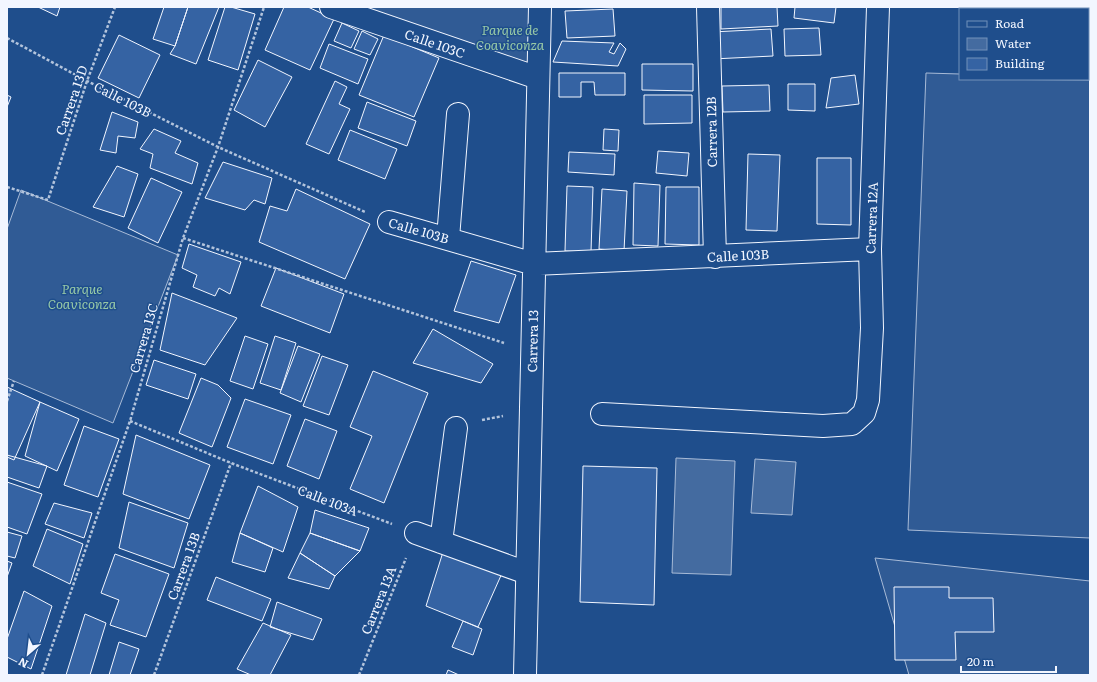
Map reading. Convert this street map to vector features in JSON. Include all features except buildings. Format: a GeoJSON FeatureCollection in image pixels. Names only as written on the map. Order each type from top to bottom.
{"type":"FeatureCollection","features":[{"type":"Feature","properties":{"kind":"street","name":"Calle 103C"},"geometry":{"type":"LineString","coordinates":[[331,7],[538,78]]}},
{"type":"Feature","properties":{"kind":"street","name":"Carrera 13"},"geometry":{"type":"LineString","coordinates":[[525,675],[540,7]]}},
{"type":"Feature","properties":{"kind":"street","name":"Carrera 12B"},"geometry":{"type":"LineString","coordinates":[[708,7],[715,256]]}},
{"type":"Feature","properties":{"kind":"street","name":"Carrera 12A"},"geometry":{"type":"LineString","coordinates":[[602,414],[823,426],[852,424],[864,413],[868,400],[872,328],[870,250],[878,7]]}},
{"type":"Feature","properties":{"kind":"street"},"geometry":{"type":"LineString","coordinates":[[448,238],[458,114]]}},
{"type":"Feature","properties":{"kind":"street","name":"Calle 103B"},"geometry":{"type":"LineString","coordinates":[[389,222],[534,264],[870,250]]}},
{"type":"Feature","properties":{"kind":"street"},"geometry":{"type":"LineString","coordinates":[[441,542],[456,428]]}},
{"type":"Feature","properties":{"kind":"street"},"geometry":{"type":"LineString","coordinates":[[416,533],[528,573]]}},
{"type":"Feature","properties":{"kind":"path","name":"Carrera 13D"},"geometry":{"type":"LineString","coordinates":[[7,187],[48,200],[87,81],[116,7]]}},
{"type":"Feature","properties":{"kind":"path","name":"Carrera 13C"},"geometry":{"type":"LineString","coordinates":[[42,675],[130,421],[183,238],[218,148],[264,7]]}},
{"type":"Feature","properties":{"kind":"path","name":"Calle 103B"},"geometry":{"type":"LineString","coordinates":[[7,38],[218,148],[389,222]]}},
{"type":"Feature","properties":{"kind":"path"},"geometry":{"type":"LineString","coordinates":[[183,238],[532,353]]}},
{"type":"Feature","properties":{"kind":"path"},"geometry":{"type":"LineString","coordinates":[[7,401],[14,381]]}},
{"type":"Feature","properties":{"kind":"path"},"geometry":{"type":"LineString","coordinates":[[456,428],[463,423],[531,412]]}},
{"type":"Feature","properties":{"kind":"path","name":"Calle 103A"},"geometry":{"type":"LineString","coordinates":[[130,421],[231,463],[416,533]]}},
{"type":"Feature","properties":{"kind":"path","name":"Carrera 13B"},"geometry":{"type":"LineString","coordinates":[[154,675],[231,463]]}},
{"type":"Feature","properties":{"kind":"path","name":"Carrera 13A"},"geometry":{"type":"LineString","coordinates":[[359,675],[416,533]]}},
{"type":"Feature","properties":{"kind":"shaded area","name":"Parque de Coaviconza"},"geometry":{"type":"Polygon","coordinates":[[[343,7],[541,7],[538,78],[343,7]]]}},
{"type":"Feature","properties":{"kind":"shaded area"},"geometry":{"type":"Polygon","coordinates":[[[926,73],[959,74],[959,80],[1090,80],[1090,538],[908,530],[926,73]]]}},
{"type":"Feature","properties":{"kind":"shaded area","name":"Parque Coaviconza"},"geometry":{"type":"Polygon","coordinates":[[[21,190],[178,255],[113,423],[7,378],[7,229],[21,190]]]}},
{"type":"Feature","properties":{"kind":"shaded area"},"geometry":{"type":"Polygon","coordinates":[[[875,558],[1090,581],[1090,675],[909,675],[875,558]]]}},
{"type":"Feature","properties":{"kind":"water"},"geometry":{"type":"Polygon","coordinates":[[[676,458],[735,461],[731,575],[672,573],[676,458]]]}},
{"type":"Feature","properties":{"kind":"water"},"geometry":{"type":"Polygon","coordinates":[[[755,459],[796,462],[792,515],[751,513],[755,459]]]}}]}
